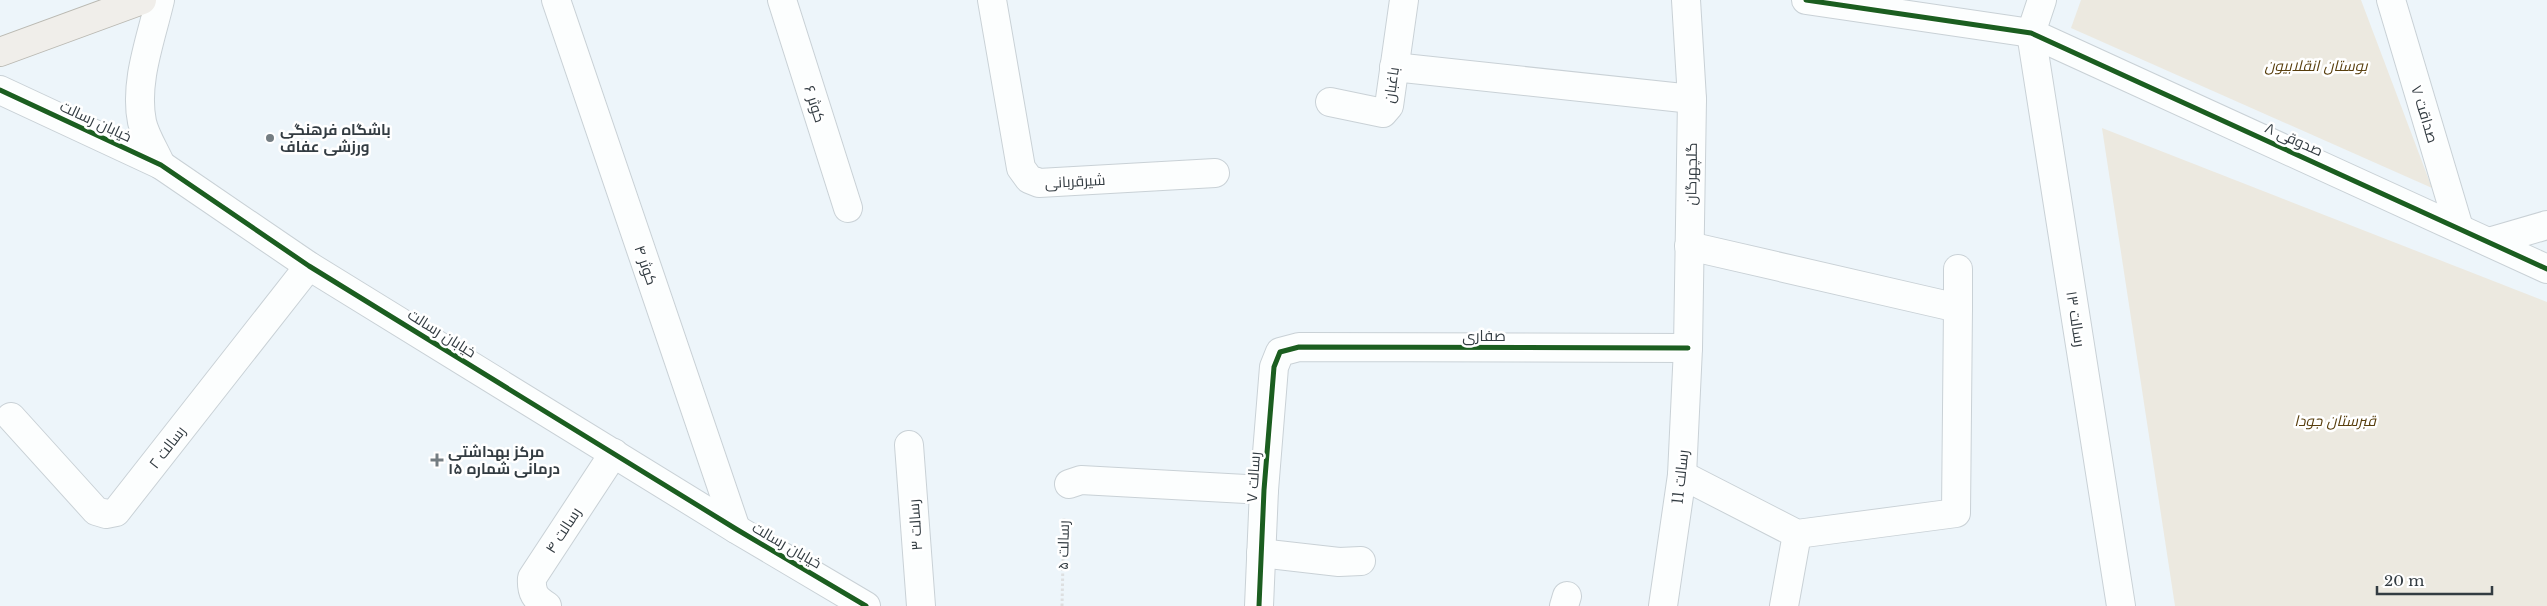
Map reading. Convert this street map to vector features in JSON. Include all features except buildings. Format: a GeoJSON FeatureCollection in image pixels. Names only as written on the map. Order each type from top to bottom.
{"type":"FeatureCollection","features":[{"type":"Feature","properties":{"kind":"main road"},"geometry":{"type":"LineString","coordinates":[[0,52],[142,0]]}},
{"type":"Feature","properties":{"kind":"street","name":"خیابان رسالت"},"geometry":{"type":"LineString","coordinates":[[160,0],[143,73],[140,97],[142,123],[161,165]]}},
{"type":"Feature","properties":{"kind":"street","name":"کوثر ۴"},"geometry":{"type":"LineString","coordinates":[[556,0],[736,530]]}},
{"type":"Feature","properties":{"kind":"street","name":"کوثر ۶"},"geometry":{"type":"LineString","coordinates":[[782,0],[848,208]]}},
{"type":"Feature","properties":{"kind":"street","name":"شیرقربانی"},"geometry":{"type":"LineString","coordinates":[[992,0],[1021,168],[1029,178],[1039,183],[1216,172]]}},
{"type":"Feature","properties":{"kind":"street","name":"باغبان"},"geometry":{"type":"LineString","coordinates":[[1330,102],[1383,113],[1387,111],[1404,0]]}},
{"type":"Feature","properties":{"kind":"street","name":"گلچهرگان"},"geometry":{"type":"LineString","coordinates":[[1686,0],[1692,99],[1688,348]]}},
{"type":"Feature","properties":{"kind":"street","name":"صدوقی ۸"},"geometry":{"type":"LineString","coordinates":[[1806,0],[2031,33],[2547,269]]}},
{"type":"Feature","properties":{"kind":"street"},"geometry":{"type":"LineString","coordinates":[[2031,33],[2042,0]]}},
{"type":"Feature","properties":{"kind":"street","name":"صداقت ۷"},"geometry":{"type":"LineString","coordinates":[[2390,0],[2459,228]]}},
{"type":"Feature","properties":{"kind":"street","name":"رسالت ۱۳"},"geometry":{"type":"LineString","coordinates":[[2031,33],[2121,606]]}},
{"type":"Feature","properties":{"kind":"street"},"geometry":{"type":"LineString","coordinates":[[1394,67],[1692,99]]}},
{"type":"Feature","properties":{"kind":"street","name":"خیابان رسالت"},"geometry":{"type":"LineString","coordinates":[[0,90],[161,165],[310,266],[736,530],[866,606]]}},
{"type":"Feature","properties":{"kind":"street"},"geometry":{"type":"LineString","coordinates":[[2489,242],[2547,224]]}},
{"type":"Feature","properties":{"kind":"street"},"geometry":{"type":"LineString","coordinates":[[1689,246],[1958,308]]}},
{"type":"Feature","properties":{"kind":"street","name":"رسالت ۲"},"geometry":{"type":"LineString","coordinates":[[11,417],[96,511],[106,514],[116,512],[310,266]]}},
{"type":"Feature","properties":{"kind":"street"},"geometry":{"type":"LineString","coordinates":[[1682,475],[1797,534],[1956,513],[1958,269]]}},
{"type":"Feature","properties":{"kind":"street","name":"صفاری"},"geometry":{"type":"LineString","coordinates":[[1280,352],[1298,347],[1688,348]]}},
{"type":"Feature","properties":{"kind":"street","name":"رسالت 11"},"geometry":{"type":"LineString","coordinates":[[1663,606],[1682,475],[1688,348]]}},
{"type":"Feature","properties":{"kind":"street","name":"رسالت ۷"},"geometry":{"type":"LineString","coordinates":[[1259,606],[1264,490],[1274,367],[1280,352]]}},
{"type":"Feature","properties":{"kind":"street","name":"رسالت ۳"},"geometry":{"type":"LineString","coordinates":[[909,445],[921,606]]}},
{"type":"Feature","properties":{"kind":"street","name":"رسالت ۴"},"geometry":{"type":"LineString","coordinates":[[547,606],[536,599],[531,590],[532,578],[614,453]]}},
{"type":"Feature","properties":{"kind":"street"},"geometry":{"type":"LineString","coordinates":[[1069,484],[1081,480],[1264,490]]}},
{"type":"Feature","properties":{"kind":"street"},"geometry":{"type":"LineString","coordinates":[[1784,606],[1797,534]]}},
{"type":"Feature","properties":{"kind":"street"},"geometry":{"type":"LineString","coordinates":[[1261,553],[1339,562],[1361,560]]}},
{"type":"Feature","properties":{"kind":"green space","name":"بوستان انقلابیون"},"geometry":{"type":"Polygon","coordinates":[[[2081,0],[2361,0],[2432,188],[2071,28],[2081,0]]]}},
{"type":"Feature","properties":{"kind":"green space","name":"قبرستان جودا"},"geometry":{"type":"Polygon","coordinates":[[[2102,128],[2547,302],[2547,606],[2175,606],[2102,128]]]}},
{"type":"Feature","properties":{"kind":"cycle path"},"geometry":{"type":"LineString","coordinates":[[1806,0],[2031,33],[2547,269]]}},
{"type":"Feature","properties":{"kind":"cycle path"},"geometry":{"type":"LineString","coordinates":[[0,90],[161,165],[309,266],[736,529],[866,606]]}},
{"type":"Feature","properties":{"kind":"cycle path"},"geometry":{"type":"LineString","coordinates":[[1259,606],[1264,490],[1274,367],[1280,352],[1299,347],[1688,348]]}},
{"type":"Feature","properties":{"kind":"place","name":"باشگاه فرهنگی ورزشی عفاف"},"geometry":{"type":"Point","coordinates":[270,138]}},
{"type":"Feature","properties":{"kind":"place","name":"مرکز بهداشتی درمانی شماره ۱۵"},"geometry":{"type":"Point","coordinates":[437,460]}}]}
